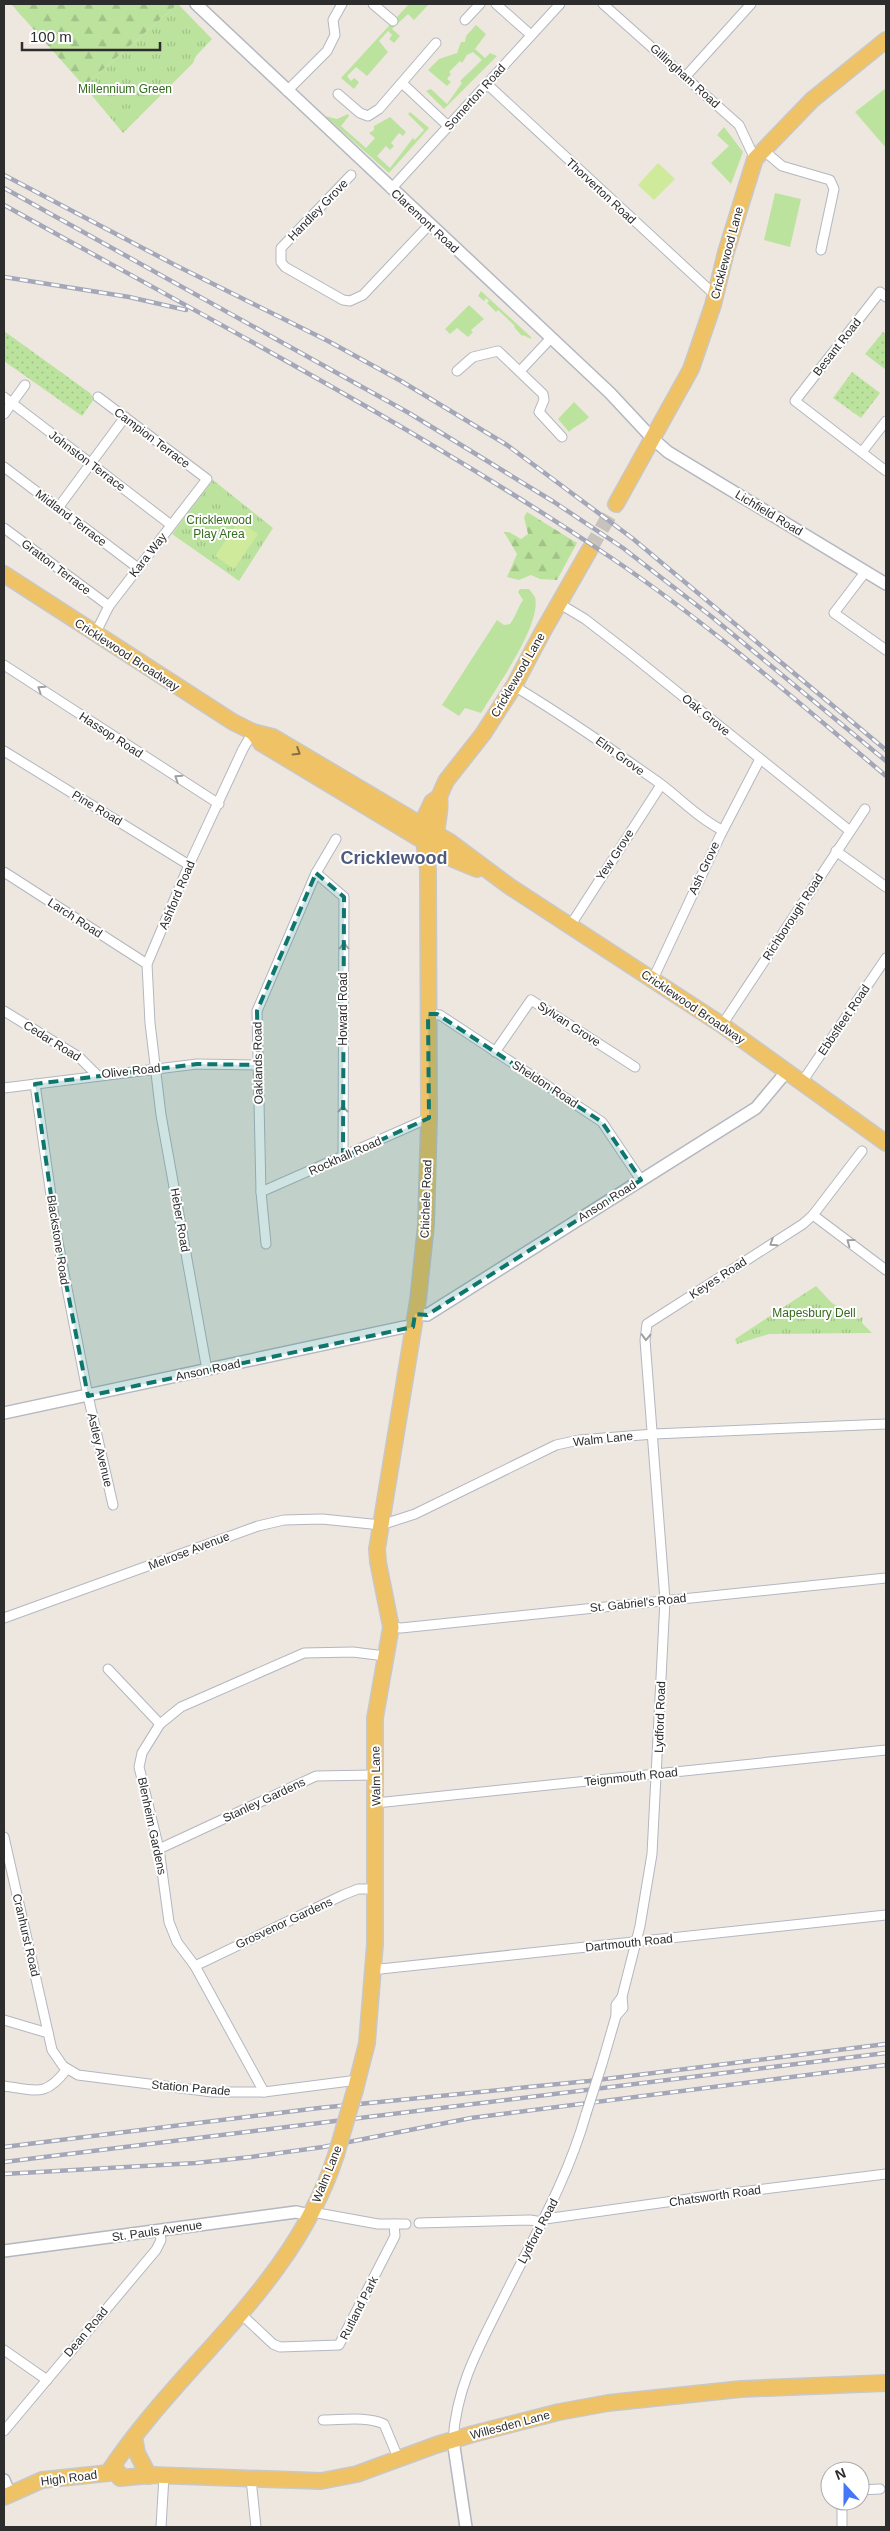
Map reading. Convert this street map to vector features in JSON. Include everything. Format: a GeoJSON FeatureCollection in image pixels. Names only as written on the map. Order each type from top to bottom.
{"type":"FeatureCollection","features":[{"type":"Feature","properties":{"kind":"main road","name":"Cricklewood Lane"},"geometry":{"type":"LineString","coordinates":[[616,504],[691,369],[716,296],[726,252],[759,154],[812,100],[886,40]]}},
{"type":"Feature","properties":{"kind":"main road","name":"Cricklewood Lane"},"geometry":{"type":"LineString","coordinates":[[430,838],[441,808],[439,797],[446,781],[483,734],[514,686],[590,549]]}},
{"type":"Feature","properties":{"kind":"main road","name":"Cricklewood Broadway"},"geometry":{"type":"LineString","coordinates":[[4,574],[94,634],[253,732],[266,747],[430,838],[465,853],[570,926],[722,1025],[886,1142]]}},
{"type":"Feature","properties":{"kind":"main road","name":"Chichele Road"},"geometry":{"type":"LineString","coordinates":[[381,1525],[414,1321],[426,1225],[429,1118],[428,870],[434,864],[430,838]]}},
{"type":"Feature","properties":{"kind":"main road","name":"Walm Lane"},"geometry":{"type":"LineString","coordinates":[[112,2473],[134,2437],[242,2314],[272,2276],[311,2213],[336,2155],[356,2085],[366,2043],[375,1944],[375,1718],[391,1627],[378,1562],[381,1525]]}},
{"type":"Feature","properties":{"kind":"main road","name":"Willesden Lane"},"geometry":{"type":"LineString","coordinates":[[112,2473],[136,2471],[151,2476],[321,2481],[357,2474],[453,2440],[559,2412],[634,2399],[741,2389],[886,2383]]}},
{"type":"Feature","properties":{"kind":"main road"},"geometry":{"type":"LineString","coordinates":[[134,2437],[136,2453],[151,2476]]}},
{"type":"Feature","properties":{"kind":"main road","name":"High Road"},"geometry":{"type":"LineString","coordinates":[[6,2490],[42,2480],[112,2473]]}},
{"type":"Feature","properties":{"kind":"street","name":"Claremont Road"},"geometry":{"type":"LineString","coordinates":[[196,4],[391,190],[610,393],[653,439]]}},
{"type":"Feature","properties":{"kind":"street"},"geometry":{"type":"LineString","coordinates":[[287,91],[327,51],[335,36],[333,20],[342,4]]}},
{"type":"Feature","properties":{"kind":"street"},"geometry":{"type":"LineString","coordinates":[[373,4],[393,22]]}},
{"type":"Feature","properties":{"kind":"street"},"geometry":{"type":"LineString","coordinates":[[465,20],[480,4]]}},
{"type":"Feature","properties":{"kind":"street"},"geometry":{"type":"LineString","coordinates":[[496,4],[531,35]]}},
{"type":"Feature","properties":{"kind":"street","name":"Somerton Road"},"geometry":{"type":"LineString","coordinates":[[391,190],[560,4]]}},
{"type":"Feature","properties":{"kind":"street","name":"Gillingham Road"},"geometry":{"type":"LineString","coordinates":[[603,4],[686,76],[738,125],[759,154]]}},
{"type":"Feature","properties":{"kind":"street"},"geometry":{"type":"LineString","coordinates":[[686,76],[751,4]]}},
{"type":"Feature","properties":{"kind":"street"},"geometry":{"type":"LineString","coordinates":[[338,94],[360,114],[368,116],[379,109],[436,43]]}},
{"type":"Feature","properties":{"kind":"street"},"geometry":{"type":"LineString","coordinates":[[402,83],[448,126]]}},
{"type":"Feature","properties":{"kind":"street","name":"Thorverton Road"},"geometry":{"type":"LineString","coordinates":[[487,84],[716,296]]}},
{"type":"Feature","properties":{"kind":"street"},"geometry":{"type":"LineString","coordinates":[[759,154],[782,166],[830,180],[834,189],[821,250]]}},
{"type":"Feature","properties":{"kind":"street","name":"Handley Grove"},"geometry":{"type":"LineString","coordinates":[[351,175],[281,248],[281,262],[285,267],[343,300],[350,301],[363,294],[429,225]]}},
{"type":"Feature","properties":{"kind":"street","name":"Besant Road"},"geometry":{"type":"LineString","coordinates":[[862,452],[795,401],[883,294]]}},
{"type":"Feature","properties":{"kind":"street"},"geometry":{"type":"LineString","coordinates":[[520,371],[551,338]]}},
{"type":"Feature","properties":{"kind":"street"},"geometry":{"type":"LineString","coordinates":[[457,371],[473,357],[498,351],[543,394],[544,400],[539,412],[562,437]]}},
{"type":"Feature","properties":{"kind":"street"},"geometry":{"type":"LineString","coordinates":[[4,414],[25,386]]}},
{"type":"Feature","properties":{"kind":"street","name":"Johnston Terrace"},"geometry":{"type":"LineString","coordinates":[[4,397],[172,525]]}},
{"type":"Feature","properties":{"kind":"street","name":"Campion Terrace"},"geometry":{"type":"LineString","coordinates":[[98,397],[207,479]]}},
{"type":"Feature","properties":{"kind":"street"},"geometry":{"type":"LineString","coordinates":[[58,508],[125,418]]}},
{"type":"Feature","properties":{"kind":"street"},"geometry":{"type":"LineString","coordinates":[[886,421],[862,452],[886,470]]}},
{"type":"Feature","properties":{"kind":"street","name":"Lichfield Road"},"geometry":{"type":"LineString","coordinates":[[653,439],[668,452],[886,584]]}},
{"type":"Feature","properties":{"kind":"street","name":"Midland Terrace"},"geometry":{"type":"LineString","coordinates":[[4,467],[138,568]]}},
{"type":"Feature","properties":{"kind":"street","name":"Kara Way"},"geometry":{"type":"LineString","coordinates":[[94,634],[109,606],[207,479]]}},
{"type":"Feature","properties":{"kind":"street","name":"Gratton Terrace"},"geometry":{"type":"LineString","coordinates":[[4,528],[109,606]]}},
{"type":"Feature","properties":{"kind":"street"},"geometry":{"type":"LineString","coordinates":[[866,571],[834,613],[886,650]]}},
{"type":"Feature","properties":{"kind":"street","name":"Oak Grove"},"geometry":{"type":"LineString","coordinates":[[560,604],[575,612],[649,668],[850,831]]}},
{"type":"Feature","properties":{"kind":"street","name":"Hassop Road"},"geometry":{"type":"LineString","coordinates":[[4,665],[219,804]]}},
{"type":"Feature","properties":{"kind":"street","name":"Elm Grove"},"geometry":{"type":"LineString","coordinates":[[514,686],[598,739],[661,785],[708,823],[722,830]]}},
{"type":"Feature","properties":{"kind":"street","name":"Ashford Road"},"geometry":{"type":"LineString","coordinates":[[157,1069],[150,1023],[147,964],[189,865],[243,749],[253,732]]}},
{"type":"Feature","properties":{"kind":"street","name":"Pine Road"},"geometry":{"type":"LineString","coordinates":[[4,751],[189,865]]}},
{"type":"Feature","properties":{"kind":"street","name":"Ash Grove"},"geometry":{"type":"LineString","coordinates":[[653,979],[722,830],[760,759]]}},
{"type":"Feature","properties":{"kind":"street","name":"Yew Grove"},"geometry":{"type":"LineString","coordinates":[[570,926],[661,785]]}},
{"type":"Feature","properties":{"kind":"street","name":"Richborough Road"},"geometry":{"type":"LineString","coordinates":[[722,1025],[865,809]]}},
{"type":"Feature","properties":{"kind":"street","name":"Oaklands Road"},"geometry":{"type":"LineString","coordinates":[[266,1244],[261,1192],[257,1011],[316,873],[336,839]]}},
{"type":"Feature","properties":{"kind":"street"},"geometry":{"type":"LineString","coordinates":[[836,851],[886,887]]}},
{"type":"Feature","properties":{"kind":"street","name":"Larch Road"},"geometry":{"type":"LineString","coordinates":[[4,872],[147,964]]}},
{"type":"Feature","properties":{"kind":"street","name":"Howard Road"},"geometry":{"type":"LineString","coordinates":[[316,873],[344,897],[343,1157]]}},
{"type":"Feature","properties":{"kind":"street","name":"Ebbsfleet Road"},"geometry":{"type":"LineString","coordinates":[[802,1082],[886,958]]}},
{"type":"Feature","properties":{"kind":"street","name":"Sylvan Grove"},"geometry":{"type":"LineString","coordinates":[[496,1052],[531,1000],[635,1067]]}},
{"type":"Feature","properties":{"kind":"street","name":"Cedar Road"},"geometry":{"type":"LineString","coordinates":[[4,1011],[79,1057],[97,1075]]}},
{"type":"Feature","properties":{"kind":"street","name":"Sheldon Road"},"geometry":{"type":"LineString","coordinates":[[428,1014],[440,1015],[602,1122],[641,1180]]}},
{"type":"Feature","properties":{"kind":"street","name":"Olive Road"},"geometry":{"type":"LineString","coordinates":[[4,1088],[197,1064],[258,1065]]}},
{"type":"Feature","properties":{"kind":"street","name":"Heber Road"},"geometry":{"type":"LineString","coordinates":[[157,1069],[161,1115],[208,1370]]}},
{"type":"Feature","properties":{"kind":"street","name":"Anson Road"},"geometry":{"type":"LineString","coordinates":[[4,1414],[404,1327],[427,1315],[756,1108],[787,1071]]}},
{"type":"Feature","properties":{"kind":"street","name":"Blackstone Road"},"geometry":{"type":"LineString","coordinates":[[35,1084],[57,1237],[88,1396]]}},
{"type":"Feature","properties":{"kind":"street","name":"Rockhall Road"},"geometry":{"type":"LineString","coordinates":[[261,1192],[429,1118]]}},
{"type":"Feature","properties":{"kind":"street","name":"Keyes Road"},"geometry":{"type":"LineString","coordinates":[[654,1434],[645,1340],[647,1324],[803,1224],[813,1215],[862,1151]]}},
{"type":"Feature","properties":{"kind":"street"},"geometry":{"type":"LineString","coordinates":[[813,1215],[886,1270]]}},
{"type":"Feature","properties":{"kind":"street","name":"Astley Avenue"},"geometry":{"type":"LineString","coordinates":[[88,1396],[112,1504]]}},
{"type":"Feature","properties":{"kind":"street","name":"Walm Lane"},"geometry":{"type":"LineString","coordinates":[[381,1525],[414,1514],[556,1445],[579,1440],[654,1434],[886,1424]]}},
{"type":"Feature","properties":{"kind":"street","name":"Lydford Road"},"geometry":{"type":"LineString","coordinates":[[453,2440],[455,2412],[467,2372],[562,2186],[602,2064],[616,2016],[616,2005],[622,1998],[635,1943],[652,1854],[658,1774],[665,1600],[654,1434]]}},
{"type":"Feature","properties":{"kind":"street","name":"Melrose Avenue"},"geometry":{"type":"LineString","coordinates":[[4,1618],[258,1526],[284,1520],[322,1519],[381,1525]]}},
{"type":"Feature","properties":{"kind":"street","name":"St. Gabriel's Road"},"geometry":{"type":"LineString","coordinates":[[391,1627],[401,1628],[886,1578]]}},
{"type":"Feature","properties":{"kind":"street","name":"Blenheim Gardens"},"geometry":{"type":"LineString","coordinates":[[264,2092],[195,1966],[177,1942],[169,1922],[159,1849],[139,1767],[142,1753],[160,1724],[181,1707],[304,1653],[353,1652],[385,1656]]}},
{"type":"Feature","properties":{"kind":"street"},"geometry":{"type":"LineString","coordinates":[[108,1669],[160,1724]]}},
{"type":"Feature","properties":{"kind":"street","name":"Teignmouth Road"},"geometry":{"type":"LineString","coordinates":[[376,1803],[886,1750]]}},
{"type":"Feature","properties":{"kind":"street","name":"Stanley Gardens"},"geometry":{"type":"LineString","coordinates":[[159,1849],[316,1776],[375,1774]]}},
{"type":"Feature","properties":{"kind":"street","name":"Cranhurst Road"},"geometry":{"type":"LineString","coordinates":[[4,1837],[48,2033]]}},
{"type":"Feature","properties":{"kind":"street","name":"Grosvenor Gardens"},"geometry":{"type":"LineString","coordinates":[[195,1966],[343,1895],[358,1889],[375,1889]]}},
{"type":"Feature","properties":{"kind":"street","name":"Dartmouth Road"},"geometry":{"type":"LineString","coordinates":[[372,1970],[886,1915]]}},
{"type":"Feature","properties":{"kind":"street"},"geometry":{"type":"LineString","coordinates":[[4,2020],[48,2033],[54,2054],[67,2070],[57,2082],[45,2090],[4,2086]]}},
{"type":"Feature","properties":{"kind":"street","name":"Station Parade"},"geometry":{"type":"LineString","coordinates":[[67,2070],[78,2075],[100,2080],[212,2092],[264,2092],[356,2085]]}},
{"type":"Feature","properties":{"kind":"street","name":"Chatsworth Road"},"geometry":{"type":"LineString","coordinates":[[419,2223],[544,2221],[724,2194],[886,2174]]}},
{"type":"Feature","properties":{"kind":"street","name":"St. Pauls Avenue"},"geometry":{"type":"LineString","coordinates":[[4,2251],[296,2212],[311,2213]]}},
{"type":"Feature","properties":{"kind":"street"},"geometry":{"type":"LineString","coordinates":[[311,2213],[354,2220],[406,2224]]}},
{"type":"Feature","properties":{"kind":"street","name":"Rutland Park"},"geometry":{"type":"LineString","coordinates":[[242,2314],[273,2344],[280,2347],[339,2345],[395,2236],[394,2224]]}},
{"type":"Feature","properties":{"kind":"street","name":"Dean Road"},"geometry":{"type":"LineString","coordinates":[[4,2431],[156,2250],[161,2240],[159,2230]]}},
{"type":"Feature","properties":{"kind":"street"},"geometry":{"type":"LineString","coordinates":[[4,2350],[47,2380]]}},
{"type":"Feature","properties":{"kind":"street"},"geometry":{"type":"LineString","coordinates":[[323,2420],[371,2420],[384,2424],[399,2460]]}},
{"type":"Feature","properties":{"kind":"street"},"geometry":{"type":"LineString","coordinates":[[453,2440],[466,2527]]}},
{"type":"Feature","properties":{"kind":"street"},"geometry":{"type":"LineString","coordinates":[[151,2476],[161,2527]]}},
{"type":"Feature","properties":{"kind":"street"},"geometry":{"type":"LineString","coordinates":[[251,2479],[256,2527]]}},
{"type":"Feature","properties":{"kind":"street"},"geometry":{"type":"LineString","coordinates":[[870,2490],[880,2489]]}},
{"type":"Feature","properties":{"kind":"street"},"geometry":{"type":"LineString","coordinates":[[842,2511],[842,2527]]}},
{"type":"Feature","properties":{"kind":"highlighted area"},"geometry":{"type":"Polygon","coordinates":[[[316,873],[344,897],[343,1157],[429,1118],[428,1014],[437,1014],[602,1122],[641,1180],[427,1315],[415,1314],[413,1327],[88,1396],[57,1237],[35,1084],[197,1064],[258,1065],[257,1011],[316,873]]]}},
{"type":"Feature","properties":{"kind":"green space"},"geometry":{"type":"Polygon","coordinates":[[[11,4],[178,4],[84,86],[11,4]]]}},
{"type":"Feature","properties":{"kind":"green space","name":"Millennium Green"},"geometry":{"type":"Polygon","coordinates":[[[178,4],[212,39],[196,56],[193,63],[123,133],[84,86],[178,4]]]}},
{"type":"Feature","properties":{"kind":"green space"},"geometry":{"type":"Polygon","coordinates":[[[409,4],[429,4],[414,20],[408,14],[392,29],[400,36],[394,43],[389,39],[392,35],[388,31],[379,41],[388,52],[367,76],[356,67],[347,76],[351,81],[354,78],[359,82],[354,89],[341,78],[409,4]]]}},
{"type":"Feature","properties":{"kind":"green space"},"geometry":{"type":"Polygon","coordinates":[[[476,25],[486,34],[475,49],[485,58],[490,53],[497,56],[444,109],[426,91],[431,89],[447,104],[462,83],[460,81],[482,60],[473,52],[467,55],[462,63],[460,61],[449,72],[451,74],[447,79],[451,82],[447,86],[428,70],[439,59],[457,53],[461,42],[465,42],[466,36],[476,25]]]}},
{"type":"Feature","properties":{"kind":"green space"},"geometry":{"type":"Polygon","coordinates":[[[886,88],[886,148],[855,112],[886,88]]]}},
{"type":"Feature","properties":{"kind":"green space"},"geometry":{"type":"Polygon","coordinates":[[[410,112],[429,128],[389,173],[325,116],[337,119],[348,114],[349,116],[341,126],[366,148],[375,138],[369,133],[374,130],[374,126],[390,117],[406,132],[403,136],[399,133],[391,143],[394,146],[390,150],[386,146],[377,156],[390,168],[413,138],[415,140],[424,130],[408,114],[410,112]]]}},
{"type":"Feature","properties":{"kind":"green space"},"geometry":{"type":"Polygon","coordinates":[[[724,127],[743,152],[731,184],[711,163],[729,146],[717,135],[724,127]]]}},
{"type":"Feature","properties":{"kind":"green space"},"geometry":{"type":"Polygon","coordinates":[[[658,163],[675,179],[654,200],[638,185],[658,163]]]}},
{"type":"Feature","properties":{"kind":"green space"},"geometry":{"type":"Polygon","coordinates":[[[775,193],[801,199],[790,247],[764,240],[775,193]]]}},
{"type":"Feature","properties":{"kind":"green space"},"geometry":{"type":"Polygon","coordinates":[[[481,291],[531,339],[522,336],[515,326],[498,310],[496,312],[487,303],[489,301],[486,298],[484,301],[478,296],[481,291]]]}},
{"type":"Feature","properties":{"kind":"green space"},"geometry":{"type":"Polygon","coordinates":[[[469,305],[484,319],[471,330],[473,332],[468,337],[457,328],[450,334],[445,329],[469,305]]]}},
{"type":"Feature","properties":{"kind":"green space"},"geometry":{"type":"Polygon","coordinates":[[[4,331],[90,393],[94,399],[82,416],[4,361],[4,331]]]}},
{"type":"Feature","properties":{"kind":"green space"},"geometry":{"type":"Polygon","coordinates":[[[883,332],[886,334],[886,370],[865,354],[883,332]]]}},
{"type":"Feature","properties":{"kind":"green space"},"geometry":{"type":"Polygon","coordinates":[[[852,372],[880,393],[861,418],[833,398],[852,372]]]}},
{"type":"Feature","properties":{"kind":"green space"},"geometry":{"type":"Polygon","coordinates":[[[574,402],[589,417],[569,432],[558,419],[574,402]]]}},
{"type":"Feature","properties":{"kind":"green space","name":"Cricklewood Play Area"},"geometry":{"type":"Polygon","coordinates":[[[213,480],[273,528],[239,581],[172,534],[213,480]]]}},
{"type":"Feature","properties":{"kind":"green space"},"geometry":{"type":"Polygon","coordinates":[[[527,512],[577,543],[557,580],[540,579],[531,575],[519,580],[507,577],[517,554],[504,532],[509,532],[521,539],[528,534],[524,517],[527,512]]]}},
{"type":"Feature","properties":{"kind":"green space"},"geometry":{"type":"Polygon","coordinates":[[[239,521],[258,534],[234,569],[215,556],[239,521]]]}},
{"type":"Feature","properties":{"kind":"green space"},"geometry":{"type":"Polygon","coordinates":[[[520,589],[529,589],[535,597],[532,623],[525,639],[481,713],[465,708],[459,716],[442,705],[497,620],[504,625],[510,624],[523,600],[518,592],[520,589]]]}},
{"type":"Feature","properties":{"kind":"green space","name":"Mapesbury Dell"},"geometry":{"type":"Polygon","coordinates":[[[816,1286],[832,1303],[858,1319],[863,1317],[862,1323],[872,1333],[769,1334],[737,1344],[735,1339],[816,1286]]]}},
{"type":"Feature","properties":{"kind":"tunnel"},"geometry":{"type":"LineString","coordinates":[[590,549],[616,504]]}},
{"type":"Feature","properties":{"kind":"railway"},"geometry":{"type":"LineString","coordinates":[[4,175],[175,265],[328,341],[401,381],[507,445],[632,538],[886,750]]}},
{"type":"Feature","properties":{"kind":"railway"},"geometry":{"type":"LineString","coordinates":[[4,188],[409,413],[554,502],[623,548],[712,617],[886,761]]}},
{"type":"Feature","properties":{"kind":"railway"},"geometry":{"type":"LineString","coordinates":[[4,205],[389,419],[539,511],[613,559],[684,610],[886,776]]}},
{"type":"Feature","properties":{"kind":"railway"},"geometry":{"type":"LineString","coordinates":[[4,277],[129,297],[186,310]]}},
{"type":"Feature","properties":{"kind":"railway"},"geometry":{"type":"LineString","coordinates":[[4,2147],[319,2108],[589,2081],[886,2044]]}},
{"type":"Feature","properties":{"kind":"railway"},"geometry":{"type":"LineString","coordinates":[[4,2162],[886,2053]]}},
{"type":"Feature","properties":{"kind":"railway"},"geometry":{"type":"LineString","coordinates":[[4,2174],[196,2163],[251,2157],[323,2147],[471,2118],[886,2065]]}},
{"type":"Feature","properties":{"kind":"district","name":"Cricklewood"},"geometry":{"type":"Point","coordinates":[394,858]}}]}
